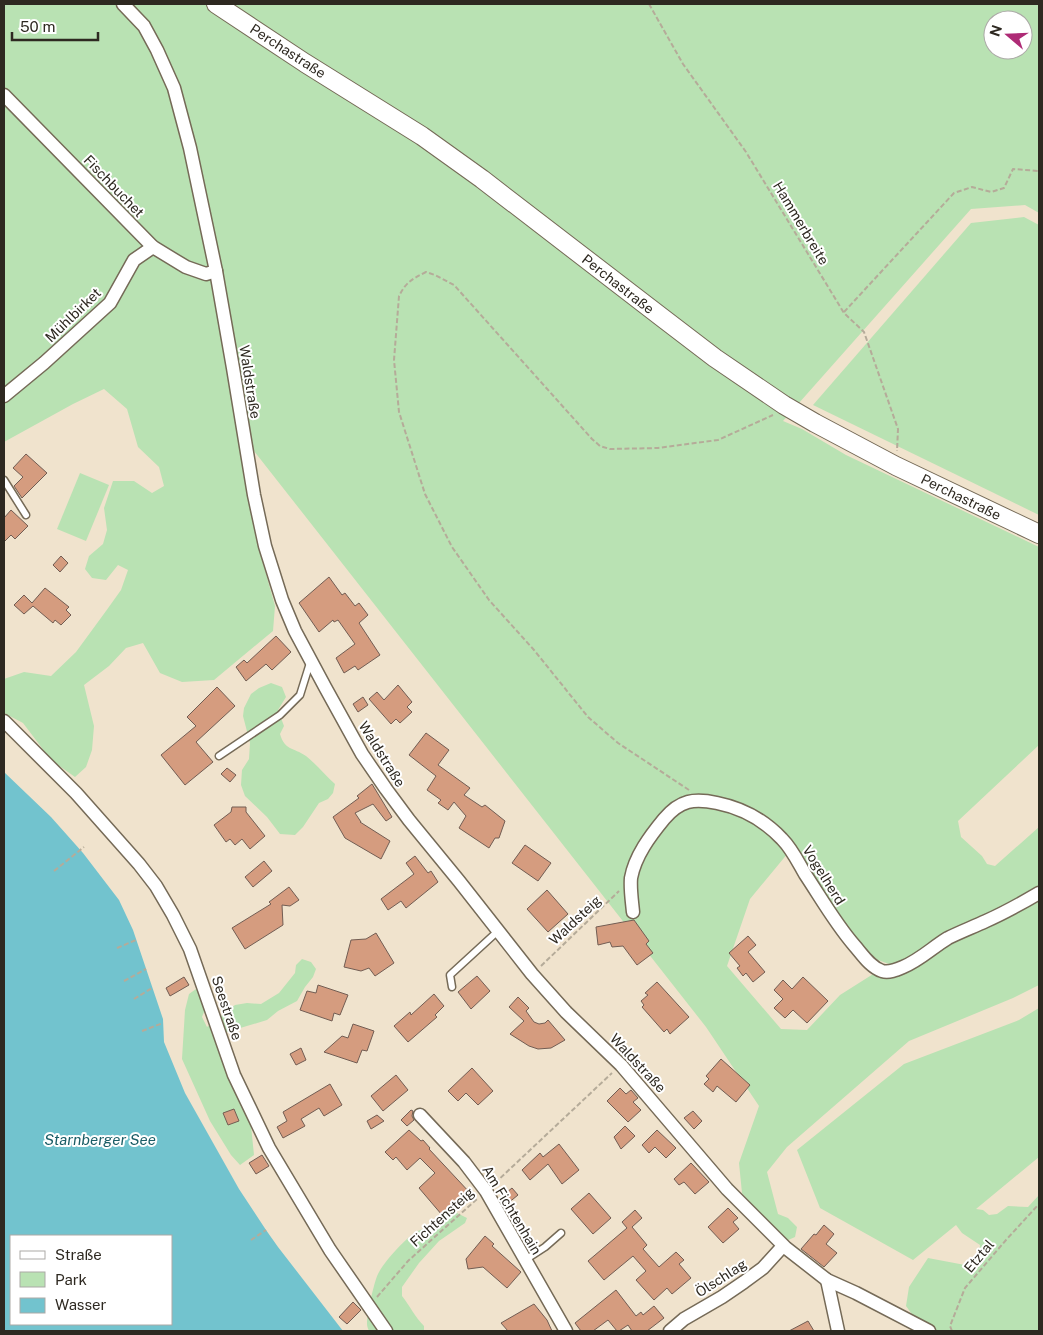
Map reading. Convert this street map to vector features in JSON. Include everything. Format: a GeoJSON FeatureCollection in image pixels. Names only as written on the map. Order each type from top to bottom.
{"type":"FeatureCollection","features":[{"type":"Feature","properties":{"kind":"main road","name":"Perchastraße"},"geometry":{"type":"LineString","coordinates":[[216,4],[305,63],[422,136],[482,178],[671,325],[715,358],[784,405],[815,424],[896,466],[1039,534]]}},
{"type":"Feature","properties":{"kind":"street","name":"Waldstraße"},"geometry":{"type":"LineString","coordinates":[[123,4],[144,26],[174,88],[190,148],[216,271],[254,495],[265,546],[282,600],[295,631],[362,754],[409,820],[532,974],[566,1012],[621,1065],[727,1188],[783,1246],[827,1280],[929,1331]]}},
{"type":"Feature","properties":{"kind":"street","name":"Fischbuchet"},"geometry":{"type":"LineString","coordinates":[[4,96],[153,247],[186,267],[206,274],[216,271]]}},
{"type":"Feature","properties":{"kind":"street","name":"Mühlbirket"},"geometry":{"type":"LineString","coordinates":[[4,396],[44,363],[110,303],[134,260],[153,247]]}},
{"type":"Feature","properties":{"kind":"street","name":"Seestraße"},"geometry":{"type":"LineString","coordinates":[[4,721],[76,793],[156,886],[190,949],[234,1075],[269,1148],[308,1215],[386,1331]]}},
{"type":"Feature","properties":{"kind":"street","name":"Vogelherd"},"geometry":{"type":"LineString","coordinates":[[633,912],[631,879],[641,851],[667,815],[683,803],[692,800],[725,804],[753,816],[771,829],[783,840],[847,937],[868,962],[880,970],[892,971],[908,964],[947,939],[985,922],[1039,893]]}},
{"type":"Feature","properties":{"kind":"street","name":"Am Fichtenhain"},"geometry":{"type":"LineString","coordinates":[[420,1115],[464,1162],[486,1192],[566,1331]]}},
{"type":"Feature","properties":{"kind":"street","name":"Ölschlag"},"geometry":{"type":"LineString","coordinates":[[670,1331],[684,1319],[750,1278],[763,1268],[783,1246]]}},
{"type":"Feature","properties":{"kind":"street"},"geometry":{"type":"LineString","coordinates":[[827,1280],[838,1331]]}},
{"type":"Feature","properties":{"kind":"lane"},"geometry":{"type":"LineString","coordinates":[[4,480],[26,516]]}},
{"type":"Feature","properties":{"kind":"lane"},"geometry":{"type":"LineString","coordinates":[[218,756],[280,715],[300,695],[311,661]]}},
{"type":"Feature","properties":{"kind":"lane"},"geometry":{"type":"LineString","coordinates":[[452,987],[450,975],[498,931]]}},
{"type":"Feature","properties":{"kind":"lane"},"geometry":{"type":"LineString","coordinates":[[525,1260],[545,1247],[561,1233]]}},
{"type":"Feature","properties":{"kind":"path","name":"Hammerbreite"},"geometry":{"type":"LineString","coordinates":[[649,4],[683,64],[746,152],[844,313],[864,332],[898,429],[896,466]]}},
{"type":"Feature","properties":{"kind":"path"},"geometry":{"type":"LineString","coordinates":[[844,313],[954,192],[972,187],[991,192],[1004,188],[1013,169],[1039,171]]}},
{"type":"Feature","properties":{"kind":"path"},"geometry":{"type":"LineString","coordinates":[[704,800],[618,743],[588,717],[534,650],[489,600],[452,546],[425,494],[399,412],[394,360],[399,296],[408,282],[426,272],[454,285],[592,439],[600,446],[610,449],[658,448],[718,440],[773,415],[784,405]]}},
{"type":"Feature","properties":{"kind":"path"},"geometry":{"type":"LineString","coordinates":[[54,871],[84,847]]}},
{"type":"Feature","properties":{"kind":"path","name":"Waldsteig"},"geometry":{"type":"LineString","coordinates":[[532,974],[631,879]]}},
{"type":"Feature","properties":{"kind":"path"},"geometry":{"type":"LineString","coordinates":[[117,948],[136,940]]}},
{"type":"Feature","properties":{"kind":"path"},"geometry":{"type":"LineString","coordinates":[[124,981],[146,970]]}},
{"type":"Feature","properties":{"kind":"path"},"geometry":{"type":"LineString","coordinates":[[134,999],[152,988]]}},
{"type":"Feature","properties":{"kind":"path"},"geometry":{"type":"LineString","coordinates":[[142,1031],[163,1023]]}},
{"type":"Feature","properties":{"kind":"path","name":"Fichtensteig"},"geometry":{"type":"LineString","coordinates":[[368,1306],[408,1261],[486,1192],[621,1065]]}},
{"type":"Feature","properties":{"kind":"path","name":"Etztal"},"geometry":{"type":"LineString","coordinates":[[952,1331],[950,1326],[965,1288],[1039,1204]]}},
{"type":"Feature","properties":{"kind":"path"},"geometry":{"type":"LineString","coordinates":[[251,1240],[266,1230]]}},
{"type":"Feature","properties":{"kind":"green space"},"geometry":{"type":"Polygon","coordinates":[[[4,4],[1039,4],[1039,213],[1025,205],[971,209],[783,421],[802,429],[846,455],[1039,547],[1039,745],[958,821],[961,837],[982,856],[987,864],[995,866],[1039,827],[1039,985],[1013,998],[909,1041],[787,1147],[767,1172],[778,1214],[788,1218],[797,1227],[795,1237],[786,1241],[763,1220],[742,1193],[739,1163],[759,1106],[706,1027],[236,428],[256,538],[275,606],[273,631],[214,680],[182,682],[160,673],[143,643],[126,648],[109,666],[84,685],[94,726],[92,750],[86,767],[75,777],[51,760],[23,723],[4,713],[4,679],[24,672],[51,676],[76,652],[121,590],[128,570],[118,565],[106,580],[92,578],[85,569],[89,556],[103,544],[107,530],[104,508],[113,481],[134,481],[152,493],[164,486],[159,467],[138,447],[127,409],[104,389],[4,442],[4,4]],[[793,847],[750,899],[727,966],[781,1029],[807,1030],[840,995],[889,964],[878,960],[866,951],[837,916],[793,847]]]}},
{"type":"Feature","properties":{"kind":"green space"},"geometry":{"type":"Polygon","coordinates":[[[1024,217],[1039,225],[1039,515],[813,405],[971,223],[1024,217]]]}},
{"type":"Feature","properties":{"kind":"green space"},"geometry":{"type":"Polygon","coordinates":[[[80,473],[109,485],[86,541],[57,529],[80,473]]]}},
{"type":"Feature","properties":{"kind":"green space"},"geometry":{"type":"Polygon","coordinates":[[[271,683],[282,687],[286,697],[278,710],[284,726],[280,734],[284,743],[306,756],[335,784],[333,793],[328,799],[319,803],[303,827],[295,835],[280,834],[267,817],[245,796],[241,785],[242,770],[249,759],[250,743],[243,716],[244,708],[251,694],[271,683]]]}},
{"type":"Feature","properties":{"kind":"green space"},"geometry":{"type":"Polygon","coordinates":[[[302,959],[311,962],[316,969],[313,977],[297,1001],[278,1011],[267,1020],[227,1032],[218,1046],[222,1060],[250,1116],[254,1155],[240,1165],[231,1155],[210,1121],[182,1059],[185,1010],[189,994],[196,989],[207,1004],[202,1017],[207,1027],[235,1005],[247,1003],[261,1004],[279,993],[295,973],[296,965],[302,959]]]}},
{"type":"Feature","properties":{"kind":"green space"},"geometry":{"type":"Polygon","coordinates":[[[1039,1008],[1039,1157],[976,1209],[983,1210],[989,1215],[997,1214],[1008,1206],[1028,1207],[1039,1195],[1039,1331],[924,1331],[906,1306],[909,1287],[928,1258],[965,1265],[979,1259],[980,1245],[962,1233],[956,1225],[913,1260],[820,1208],[797,1150],[904,1064],[1019,1020],[1039,1008]]]}},
{"type":"Feature","properties":{"kind":"green space"},"geometry":{"type":"Polygon","coordinates":[[[457,1213],[467,1218],[465,1223],[439,1241],[419,1263],[402,1287],[402,1296],[424,1326],[424,1331],[369,1331],[367,1319],[369,1306],[378,1274],[385,1263],[413,1234],[423,1229],[437,1228],[457,1213]]]}},
{"type":"Feature","properties":{"kind":"water","name":"Starnberger See"},"geometry":{"type":"Polygon","coordinates":[[[4,772],[51,817],[83,853],[119,900],[133,930],[163,1019],[164,1042],[185,1093],[239,1189],[266,1230],[343,1331],[4,1331],[4,772]]]}},
{"type":"Feature","properties":{"kind":"building"},"geometry":{"type":"Polygon","coordinates":[[[26,454],[47,473],[22,498],[14,486],[23,477],[13,468],[26,454]]]}},
{"type":"Feature","properties":{"kind":"building"},"geometry":{"type":"Polygon","coordinates":[[[11,510],[28,526],[15,539],[11,535],[4,542],[4,518],[11,510]]]}},
{"type":"Feature","properties":{"kind":"building"},"geometry":{"type":"Polygon","coordinates":[[[61,556],[68,563],[60,572],[53,565],[61,556]]]}},
{"type":"Feature","properties":{"kind":"building"},"geometry":{"type":"Polygon","coordinates":[[[329,577],[342,595],[345,593],[355,606],[359,603],[368,615],[359,623],[380,655],[358,670],[355,666],[344,673],[336,658],[355,644],[338,620],[334,622],[333,620],[319,632],[299,603],[329,577]]]}},
{"type":"Feature","properties":{"kind":"building"},"geometry":{"type":"Polygon","coordinates":[[[45,588],[69,607],[66,610],[71,615],[61,625],[55,620],[53,623],[33,606],[24,614],[14,605],[24,595],[32,603],[45,588]]]}},
{"type":"Feature","properties":{"kind":"building"},"geometry":{"type":"Polygon","coordinates":[[[276,636],[291,652],[272,670],[266,664],[246,681],[236,667],[244,660],[247,663],[276,636]]]}},
{"type":"Feature","properties":{"kind":"building"},"geometry":{"type":"Polygon","coordinates":[[[398,685],[412,702],[407,707],[412,712],[400,723],[396,719],[391,724],[369,699],[377,692],[384,700],[398,685]]]}},
{"type":"Feature","properties":{"kind":"building"},"geometry":{"type":"Polygon","coordinates":[[[217,687],[235,706],[196,742],[213,762],[185,785],[161,755],[196,726],[187,717],[217,687]]]}},
{"type":"Feature","properties":{"kind":"building"},"geometry":{"type":"Polygon","coordinates":[[[363,697],[368,705],[358,712],[353,704],[363,697]]]}},
{"type":"Feature","properties":{"kind":"building"},"geometry":{"type":"Polygon","coordinates":[[[426,733],[449,750],[438,765],[470,788],[464,795],[482,807],[485,805],[505,821],[499,838],[495,838],[489,848],[459,828],[466,816],[454,802],[448,810],[438,803],[441,800],[427,790],[436,776],[409,755],[426,733]]]}},
{"type":"Feature","properties":{"kind":"building"},"geometry":{"type":"Polygon","coordinates":[[[227,768],[236,775],[230,782],[221,774],[227,768]]]}},
{"type":"Feature","properties":{"kind":"building"},"geometry":{"type":"Polygon","coordinates":[[[372,784],[392,817],[386,821],[373,804],[355,813],[360,822],[390,841],[381,859],[345,838],[333,817],[359,798],[357,796],[372,784]]]}},
{"type":"Feature","properties":{"kind":"building"},"geometry":{"type":"Polygon","coordinates":[[[232,807],[246,807],[246,812],[265,836],[250,849],[242,839],[235,845],[230,839],[226,842],[214,825],[231,812],[232,807]]]}},
{"type":"Feature","properties":{"kind":"building"},"geometry":{"type":"Polygon","coordinates":[[[525,845],[551,863],[538,881],[512,863],[525,845]]]}},
{"type":"Feature","properties":{"kind":"building"},"geometry":{"type":"Polygon","coordinates":[[[415,856],[428,873],[431,871],[438,882],[406,908],[401,901],[388,910],[381,899],[414,874],[406,863],[415,856]]]}},
{"type":"Feature","properties":{"kind":"building"},"geometry":{"type":"Polygon","coordinates":[[[264,861],[272,871],[253,887],[245,877],[264,861]]]}},
{"type":"Feature","properties":{"kind":"building"},"geometry":{"type":"Polygon","coordinates":[[[289,887],[299,900],[290,906],[282,905],[283,925],[245,949],[232,928],[271,904],[269,902],[289,887]]]}},
{"type":"Feature","properties":{"kind":"building"},"geometry":{"type":"Polygon","coordinates":[[[547,890],[568,914],[548,932],[527,909],[547,890]]]}},
{"type":"Feature","properties":{"kind":"building"},"geometry":{"type":"Polygon","coordinates":[[[634,920],[649,941],[646,944],[653,953],[637,965],[623,946],[612,947],[610,942],[598,945],[596,927],[634,920]]]}},
{"type":"Feature","properties":{"kind":"building"},"geometry":{"type":"Polygon","coordinates":[[[376,933],[394,963],[375,976],[369,968],[361,971],[344,967],[351,940],[366,939],[376,933]]]}},
{"type":"Feature","properties":{"kind":"building"},"geometry":{"type":"Polygon","coordinates":[[[748,936],[756,945],[748,952],[765,972],[753,982],[746,973],[743,976],[737,968],[740,966],[729,953],[748,936]]]}},
{"type":"Feature","properties":{"kind":"building"},"geometry":{"type":"Polygon","coordinates":[[[477,976],[490,991],[471,1009],[458,992],[477,976]]]}},
{"type":"Feature","properties":{"kind":"building"},"geometry":{"type":"Polygon","coordinates":[[[184,977],[189,985],[170,996],[166,988],[184,977]]]}},
{"type":"Feature","properties":{"kind":"building"},"geometry":{"type":"Polygon","coordinates":[[[803,977],[828,1001],[807,1023],[793,1010],[785,1018],[774,1008],[783,999],[774,990],[783,980],[792,989],[803,977]]]}},
{"type":"Feature","properties":{"kind":"building"},"geometry":{"type":"Polygon","coordinates":[[[657,982],[689,1017],[670,1034],[667,1029],[664,1032],[642,1007],[644,1005],[641,1001],[648,995],[645,993],[657,982]]]}},
{"type":"Feature","properties":{"kind":"building"},"geometry":{"type":"Polygon","coordinates":[[[318,985],[348,995],[340,1015],[334,1013],[332,1021],[300,1010],[307,991],[316,993],[318,985]]]}},
{"type":"Feature","properties":{"kind":"building"},"geometry":{"type":"Polygon","coordinates":[[[434,994],[444,1006],[435,1015],[437,1017],[408,1042],[394,1026],[410,1012],[411,1015],[434,994]]]}},
{"type":"Feature","properties":{"kind":"building"},"geometry":{"type":"Polygon","coordinates":[[[518,997],[529,1008],[526,1011],[534,1022],[539,1024],[545,1023],[548,1020],[565,1040],[551,1048],[538,1049],[529,1046],[510,1034],[524,1021],[509,1007],[518,997]]]}},
{"type":"Feature","properties":{"kind":"building"},"geometry":{"type":"Polygon","coordinates":[[[353,1024],[374,1031],[367,1051],[362,1050],[357,1063],[324,1052],[342,1036],[348,1038],[353,1024]]]}},
{"type":"Feature","properties":{"kind":"building"},"geometry":{"type":"Polygon","coordinates":[[[301,1048],[306,1060],[296,1065],[290,1054],[301,1048]]]}},
{"type":"Feature","properties":{"kind":"building"},"geometry":{"type":"Polygon","coordinates":[[[721,1059],[750,1085],[736,1102],[717,1086],[713,1092],[704,1084],[709,1079],[706,1076],[721,1059]]]}},
{"type":"Feature","properties":{"kind":"building"},"geometry":{"type":"Polygon","coordinates":[[[472,1068],[493,1091],[478,1105],[466,1093],[458,1101],[448,1091],[472,1068]]]}},
{"type":"Feature","properties":{"kind":"building"},"geometry":{"type":"Polygon","coordinates":[[[396,1075],[408,1090],[383,1111],[371,1096],[396,1075]]]}},
{"type":"Feature","properties":{"kind":"building"},"geometry":{"type":"Polygon","coordinates":[[[330,1084],[342,1105],[324,1116],[319,1108],[301,1119],[305,1126],[283,1138],[277,1127],[287,1121],[283,1112],[330,1084]]]}},
{"type":"Feature","properties":{"kind":"building"},"geometry":{"type":"Polygon","coordinates":[[[620,1088],[626,1094],[631,1090],[638,1098],[633,1102],[641,1110],[628,1122],[607,1101],[620,1088]]]}},
{"type":"Feature","properties":{"kind":"building"},"geometry":{"type":"Polygon","coordinates":[[[234,1109],[239,1121],[228,1125],[223,1113],[234,1109]]]}},
{"type":"Feature","properties":{"kind":"building"},"geometry":{"type":"Polygon","coordinates":[[[411,1110],[413,1111],[412,1116],[414,1120],[407,1126],[401,1120],[411,1110]]]}},
{"type":"Feature","properties":{"kind":"building"},"geometry":{"type":"Polygon","coordinates":[[[693,1111],[702,1121],[694,1129],[684,1118],[693,1111]]]}},
{"type":"Feature","properties":{"kind":"building"},"geometry":{"type":"Polygon","coordinates":[[[377,1115],[384,1121],[371,1129],[367,1121],[377,1115]]]}},
{"type":"Feature","properties":{"kind":"building"},"geometry":{"type":"Polygon","coordinates":[[[625,1126],[635,1136],[621,1149],[614,1137],[625,1126]]]}},
{"type":"Feature","properties":{"kind":"building"},"geometry":{"type":"Polygon","coordinates":[[[409,1130],[421,1141],[423,1140],[471,1194],[460,1204],[458,1201],[442,1215],[419,1188],[435,1173],[420,1158],[407,1170],[396,1157],[393,1160],[385,1152],[409,1130]]]}},
{"type":"Feature","properties":{"kind":"building"},"geometry":{"type":"Polygon","coordinates":[[[657,1130],[676,1148],[666,1158],[655,1147],[649,1153],[642,1145],[657,1130]]]}},
{"type":"Feature","properties":{"kind":"building"},"geometry":{"type":"Polygon","coordinates":[[[559,1144],[579,1170],[562,1184],[548,1164],[530,1180],[522,1170],[540,1153],[543,1157],[559,1144]]]}},
{"type":"Feature","properties":{"kind":"building"},"geometry":{"type":"Polygon","coordinates":[[[262,1155],[269,1166],[256,1174],[249,1163],[262,1155]]]}},
{"type":"Feature","properties":{"kind":"building"},"geometry":{"type":"Polygon","coordinates":[[[691,1163],[709,1182],[695,1194],[684,1182],[679,1185],[674,1179],[691,1163]]]}},
{"type":"Feature","properties":{"kind":"building"},"geometry":{"type":"Polygon","coordinates":[[[512,1188],[518,1195],[507,1204],[501,1197],[512,1188]]]}},
{"type":"Feature","properties":{"kind":"building"},"geometry":{"type":"Polygon","coordinates":[[[589,1193],[611,1218],[593,1234],[571,1209],[589,1193]]]}},
{"type":"Feature","properties":{"kind":"building"},"geometry":{"type":"Polygon","coordinates":[[[728,1208],[738,1218],[733,1222],[739,1229],[723,1243],[708,1227],[728,1208]]]}},
{"type":"Feature","properties":{"kind":"building"},"geometry":{"type":"Polygon","coordinates":[[[635,1210],[642,1218],[632,1227],[647,1245],[643,1249],[659,1267],[676,1252],[684,1260],[679,1264],[691,1278],[672,1294],[667,1288],[654,1300],[636,1280],[646,1271],[633,1256],[604,1280],[588,1261],[627,1228],[622,1222],[635,1210]]]}},
{"type":"Feature","properties":{"kind":"building"},"geometry":{"type":"Polygon","coordinates":[[[824,1225],[834,1234],[826,1244],[837,1253],[824,1267],[801,1249],[824,1225]]]}},
{"type":"Feature","properties":{"kind":"building"},"geometry":{"type":"Polygon","coordinates":[[[485,1236],[494,1244],[492,1246],[521,1272],[507,1288],[483,1267],[468,1269],[466,1259],[485,1236]]]}},
{"type":"Feature","properties":{"kind":"building"},"geometry":{"type":"Polygon","coordinates":[[[616,1290],[636,1316],[641,1312],[643,1315],[654,1306],[664,1318],[647,1331],[632,1331],[628,1325],[617,1331],[608,1320],[593,1331],[581,1331],[575,1323],[616,1290]]]}},
{"type":"Feature","properties":{"kind":"building"},"geometry":{"type":"Polygon","coordinates":[[[353,1302],[361,1310],[347,1324],[339,1317],[353,1302]]]}},
{"type":"Feature","properties":{"kind":"building"},"geometry":{"type":"Polygon","coordinates":[[[534,1304],[547,1320],[552,1331],[508,1331],[501,1323],[534,1304]]]}},
{"type":"Feature","properties":{"kind":"building"},"geometry":{"type":"Polygon","coordinates":[[[808,1321],[814,1331],[789,1331],[808,1321]]]}}]}
